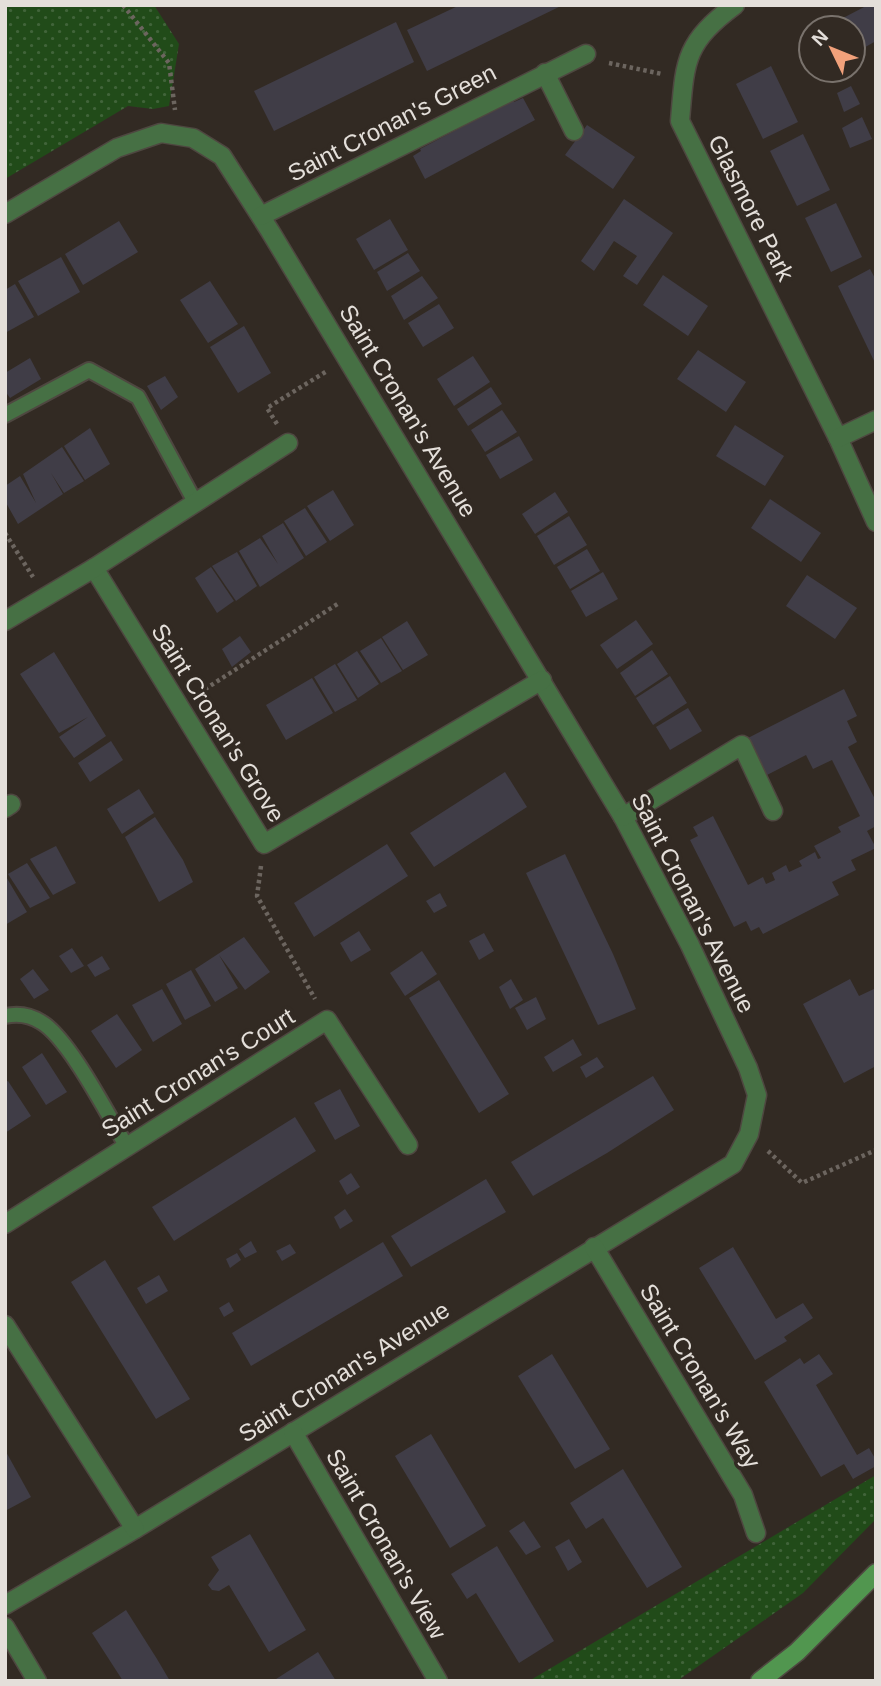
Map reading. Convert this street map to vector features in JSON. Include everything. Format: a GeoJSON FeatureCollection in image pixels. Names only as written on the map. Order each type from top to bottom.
{"type":"FeatureCollection","features":[{"type":"Feature","properties":{"kind":"street","name":"Glasmore Park"},"geometry":{"type":"LineString","coordinates":[[735,5],[699,36],[689,56],[680,121],[838,438],[876,522]]}},
{"type":"Feature","properties":{"kind":"street","name":"Saint Cronan's Green"},"geometry":{"type":"LineString","coordinates":[[261,216],[586,54]]}},
{"type":"Feature","properties":{"kind":"street"},"geometry":{"type":"LineString","coordinates":[[545,73],[574,131]]}},
{"type":"Feature","properties":{"kind":"street","name":"Saint Cronan's Avenue"},"geometry":{"type":"LineString","coordinates":[[5,214],[117,148],[162,133],[193,138],[222,156],[261,216],[623,817],[690,945],[748,1068],[757,1095],[749,1134],[733,1164],[135,1529],[5,1605]]}},
{"type":"Feature","properties":{"kind":"street"},"geometry":{"type":"LineString","coordinates":[[838,438],[876,420]]}},
{"type":"Feature","properties":{"kind":"street"},"geometry":{"type":"LineString","coordinates":[[5,621],[94,568],[288,443]]}},
{"type":"Feature","properties":{"kind":"street","name":"Saint Cronan's Grove"},"geometry":{"type":"LineString","coordinates":[[94,568],[264,844],[542,680]]}},
{"type":"Feature","properties":{"kind":"street"},"geometry":{"type":"LineString","coordinates":[[623,817],[742,746],[773,811]]}},
{"type":"Feature","properties":{"kind":"street","name":"Saint Cronan's Court"},"geometry":{"type":"LineString","coordinates":[[5,1224],[327,1020],[408,1144]]}},
{"type":"Feature","properties":{"kind":"street","name":"Saint Cronan's Way"},"geometry":{"type":"LineString","coordinates":[[594,1247],[743,1495],[756,1533]]}},
{"type":"Feature","properties":{"kind":"street"},"geometry":{"type":"LineString","coordinates":[[5,1325],[135,1529]]}},
{"type":"Feature","properties":{"kind":"street","name":"Saint Cronan's View"},"geometry":{"type":"LineString","coordinates":[[293,1432],[438,1681]]}},
{"type":"Feature","properties":{"kind":"street"},"geometry":{"type":"LineString","coordinates":[[760,1681],[797,1652],[876,1573]]}},
{"type":"Feature","properties":{"kind":"street"},"geometry":{"type":"LineString","coordinates":[[5,1627],[37,1681]]}},
{"type":"Feature","properties":{"kind":"lane"},"geometry":{"type":"LineString","coordinates":[[5,415],[89,369],[138,397],[195,502]]}},
{"type":"Feature","properties":{"kind":"lane"},"geometry":{"type":"LineString","coordinates":[[5,1016],[18,1013],[43,1023],[69,1051],[127,1147]]}},
{"type":"Feature","properties":{"kind":"path"},"geometry":{"type":"LineString","coordinates":[[123,5],[169,63],[179,135]]}},
{"type":"Feature","properties":{"kind":"path"},"geometry":{"type":"LineString","coordinates":[[586,54],[617,66],[684,78]]}},
{"type":"Feature","properties":{"kind":"path"},"geometry":{"type":"LineString","coordinates":[[288,443],[267,408],[331,368]]}},
{"type":"Feature","properties":{"kind":"path"},"geometry":{"type":"LineString","coordinates":[[5,533],[46,596]]}},
{"type":"Feature","properties":{"kind":"path"},"geometry":{"type":"LineString","coordinates":[[178,705],[340,603]]}},
{"type":"Feature","properties":{"kind":"path"},"geometry":{"type":"LineString","coordinates":[[264,844],[257,896],[327,1020]]}},
{"type":"Feature","properties":{"kind":"path"},"geometry":{"type":"LineString","coordinates":[[749,1134],[802,1183],[876,1150]]}},
{"type":"Feature","properties":{"kind":"green space"},"geometry":{"type":"Polygon","coordinates":[[[5,5],[154,5],[179,44],[169,106],[153,109],[128,106],[5,179],[5,5]]]}},
{"type":"Feature","properties":{"kind":"green space"},"geometry":{"type":"Polygon","coordinates":[[[876,1475],[876,1519],[803,1593],[677,1681],[529,1681],[876,1475]]]}},
{"type":"Feature","properties":{"kind":"building"},"geometry":{"type":"Polygon","coordinates":[[[460,5],[563,5],[427,71],[407,30],[460,5]]]}},
{"type":"Feature","properties":{"kind":"building"},"geometry":{"type":"Polygon","coordinates":[[[868,5],[876,5],[876,41],[867,46],[867,14],[851,14],[868,5]]]}},
{"type":"Feature","properties":{"kind":"building"},"geometry":{"type":"Polygon","coordinates":[[[396,22],[414,62],[274,131],[254,91],[396,22]]]}},
{"type":"Feature","properties":{"kind":"building"},"geometry":{"type":"Polygon","coordinates":[[[771,66],[798,122],[763,139],[736,84],[771,66]]]}},
{"type":"Feature","properties":{"kind":"building"},"geometry":{"type":"Polygon","coordinates":[[[851,86],[860,104],[844,112],[837,93],[851,86]]]}},
{"type":"Feature","properties":{"kind":"building"},"geometry":{"type":"Polygon","coordinates":[[[523,98],[535,120],[425,179],[413,156],[421,151],[420,149],[513,100],[514,102],[523,98]]]}},
{"type":"Feature","properties":{"kind":"building"},"geometry":{"type":"Polygon","coordinates":[[[862,117],[872,139],[850,148],[842,128],[862,117]]]}},
{"type":"Feature","properties":{"kind":"building"},"geometry":{"type":"Polygon","coordinates":[[[587,125],[635,157],[613,189],[565,155],[587,125]]]}},
{"type":"Feature","properties":{"kind":"building"},"geometry":{"type":"Polygon","coordinates":[[[803,134],[830,190],[797,206],[770,151],[803,134]]]}},
{"type":"Feature","properties":{"kind":"building"},"geometry":{"type":"Polygon","coordinates":[[[624,199],[673,233],[637,285],[623,276],[637,256],[614,241],[594,271],[581,261],[624,199]]]}},
{"type":"Feature","properties":{"kind":"building"},"geometry":{"type":"Polygon","coordinates":[[[836,203],[862,257],[831,272],[805,218],[836,203]]]}},
{"type":"Feature","properties":{"kind":"building"},"geometry":{"type":"Polygon","coordinates":[[[390,219],[408,250],[374,270],[356,239],[390,219]]]}},
{"type":"Feature","properties":{"kind":"building"},"geometry":{"type":"Polygon","coordinates":[[[119,221],[138,252],[83,285],[65,254],[119,221]]]}},
{"type":"Feature","properties":{"kind":"building"},"geometry":{"type":"Polygon","coordinates":[[[408,253],[420,271],[387,291],[377,272],[408,253]]]}},
{"type":"Feature","properties":{"kind":"building"},"geometry":{"type":"Polygon","coordinates":[[[61,257],[80,292],[38,316],[18,281],[61,257]]]}},
{"type":"Feature","properties":{"kind":"building"},"geometry":{"type":"Polygon","coordinates":[[[870,269],[876,280],[876,365],[838,286],[870,269]]]}},
{"type":"Feature","properties":{"kind":"building"},"geometry":{"type":"Polygon","coordinates":[[[663,275],[708,306],[688,336],[643,305],[663,275]]]}},
{"type":"Feature","properties":{"kind":"building"},"geometry":{"type":"Polygon","coordinates":[[[422,276],[438,298],[404,320],[391,296],[422,276]]]}},
{"type":"Feature","properties":{"kind":"building"},"geometry":{"type":"Polygon","coordinates":[[[210,281],[238,324],[208,343],[180,300],[210,281]]]}},
{"type":"Feature","properties":{"kind":"building"},"geometry":{"type":"Polygon","coordinates":[[[15,284],[34,317],[5,333],[5,290],[15,284]]]}},
{"type":"Feature","properties":{"kind":"building"},"geometry":{"type":"Polygon","coordinates":[[[439,304],[454,328],[423,347],[408,323],[439,304]]]}},
{"type":"Feature","properties":{"kind":"building"},"geometry":{"type":"Polygon","coordinates":[[[244,326],[271,373],[238,393],[210,347],[244,326]]]}},
{"type":"Feature","properties":{"kind":"building"},"geometry":{"type":"Polygon","coordinates":[[[698,350],[746,382],[726,412],[677,379],[698,350]]]}},
{"type":"Feature","properties":{"kind":"building"},"geometry":{"type":"Polygon","coordinates":[[[473,356],[490,382],[454,406],[437,379],[473,356]]]}},
{"type":"Feature","properties":{"kind":"building"},"geometry":{"type":"Polygon","coordinates":[[[30,358],[41,379],[10,398],[5,391],[5,373],[30,358]]]}},
{"type":"Feature","properties":{"kind":"building"},"geometry":{"type":"Polygon","coordinates":[[[165,376],[178,397],[161,410],[147,386],[165,376]]]}},
{"type":"Feature","properties":{"kind":"building"},"geometry":{"type":"Polygon","coordinates":[[[491,387],[502,404],[468,426],[457,409],[491,387]]]}},
{"type":"Feature","properties":{"kind":"building"},"geometry":{"type":"Polygon","coordinates":[[[502,410],[517,432],[485,452],[471,430],[502,410]]]}},
{"type":"Feature","properties":{"kind":"building"},"geometry":{"type":"Polygon","coordinates":[[[735,425],[784,456],[765,486],[716,456],[735,425]]]}},
{"type":"Feature","properties":{"kind":"building"},"geometry":{"type":"Polygon","coordinates":[[[90,428],[110,464],[85,480],[64,446],[90,428]]]}},
{"type":"Feature","properties":{"kind":"building"},"geometry":{"type":"Polygon","coordinates":[[[519,436],[533,460],[500,479],[486,455],[519,436]]]}},
{"type":"Feature","properties":{"kind":"building"},"geometry":{"type":"Polygon","coordinates":[[[62,447],[84,481],[64,493],[51,473],[63,494],[18,524],[5,501],[5,486],[20,476],[36,503],[23,474],[62,447]]]}},
{"type":"Feature","properties":{"kind":"building"},"geometry":{"type":"Polygon","coordinates":[[[333,490],[354,525],[330,541],[307,506],[333,490]]]}},
{"type":"Feature","properties":{"kind":"building"},"geometry":{"type":"Polygon","coordinates":[[[555,492],[568,512],[535,534],[522,514],[555,492]]]}},
{"type":"Feature","properties":{"kind":"building"},"geometry":{"type":"Polygon","coordinates":[[[770,499],[821,533],[801,562],[751,528],[770,499]]]}},
{"type":"Feature","properties":{"kind":"building"},"geometry":{"type":"Polygon","coordinates":[[[305,508],[327,542],[306,556],[284,521],[305,508]]]}},
{"type":"Feature","properties":{"kind":"building"},"geometry":{"type":"Polygon","coordinates":[[[569,516],[587,545],[554,565],[537,536],[569,516]]]}},
{"type":"Feature","properties":{"kind":"building"},"geometry":{"type":"Polygon","coordinates":[[[283,523],[304,558],[260,587],[239,551],[260,538],[278,564],[262,536],[283,523]]]}},
{"type":"Feature","properties":{"kind":"building"},"geometry":{"type":"Polygon","coordinates":[[[587,549],[600,571],[570,589],[557,567],[587,549]]]}},
{"type":"Feature","properties":{"kind":"building"},"geometry":{"type":"Polygon","coordinates":[[[237,552],[257,586],[236,601],[212,566],[237,552]]]}},
{"type":"Feature","properties":{"kind":"building"},"geometry":{"type":"Polygon","coordinates":[[[211,567],[234,601],[217,613],[195,578],[211,567]]]}},
{"type":"Feature","properties":{"kind":"building"},"geometry":{"type":"Polygon","coordinates":[[[603,572],[618,599],[586,617],[571,591],[603,572]]]}},
{"type":"Feature","properties":{"kind":"building"},"geometry":{"type":"Polygon","coordinates":[[[807,575],[857,608],[835,639],[786,606],[807,575]]]}},
{"type":"Feature","properties":{"kind":"building"},"geometry":{"type":"Polygon","coordinates":[[[636,620],[653,644],[617,669],[600,645],[636,620]]]}},
{"type":"Feature","properties":{"kind":"building"},"geometry":{"type":"Polygon","coordinates":[[[407,621],[428,655],[403,670],[382,637],[407,621]]]}},
{"type":"Feature","properties":{"kind":"building"},"geometry":{"type":"Polygon","coordinates":[[[240,636],[251,652],[232,667],[222,649],[240,636]]]}},
{"type":"Feature","properties":{"kind":"building"},"geometry":{"type":"Polygon","coordinates":[[[381,638],[402,671],[381,683],[360,651],[381,638]]]}},
{"type":"Feature","properties":{"kind":"building"},"geometry":{"type":"Polygon","coordinates":[[[652,650],[668,674],[635,696],[620,673],[652,650]]]}},
{"type":"Feature","properties":{"kind":"building"},"geometry":{"type":"Polygon","coordinates":[[[357,651],[379,684],[358,698],[337,664],[357,651]]]}},
{"type":"Feature","properties":{"kind":"building"},"geometry":{"type":"Polygon","coordinates":[[[54,652],[106,736],[74,758],[59,737],[88,717],[59,733],[20,674],[54,652]]]}},
{"type":"Feature","properties":{"kind":"building"},"geometry":{"type":"Polygon","coordinates":[[[335,664],[357,700],[335,712],[314,677],[335,664]]]}},
{"type":"Feature","properties":{"kind":"building"},"geometry":{"type":"Polygon","coordinates":[[[670,676],[687,703],[653,725],[636,698],[670,676]]]}},
{"type":"Feature","properties":{"kind":"building"},"geometry":{"type":"Polygon","coordinates":[[[312,678],[333,713],[286,740],[266,705],[312,678]]]}},
{"type":"Feature","properties":{"kind":"building"},"geometry":{"type":"Polygon","coordinates":[[[844,689],[857,716],[847,721],[857,742],[848,747],[876,801],[876,826],[867,831],[876,848],[851,860],[856,870],[832,882],[839,895],[763,934],[759,927],[751,931],[746,921],[734,927],[690,840],[698,836],[693,827],[713,816],[748,885],[763,877],[766,884],[775,880],[772,873],[786,865],[789,872],[802,866],[799,861],[815,852],[818,859],[821,858],[814,846],[841,832],[838,827],[860,816],[832,760],[813,769],[806,755],[767,775],[748,738],[844,689]]]}},
{"type":"Feature","properties":{"kind":"building"},"geometry":{"type":"Polygon","coordinates":[[[688,708],[702,731],[670,750],[656,727],[688,708]]]}},
{"type":"Feature","properties":{"kind":"building"},"geometry":{"type":"Polygon","coordinates":[[[111,741],[123,760],[90,782],[78,763],[111,741]]]}},
{"type":"Feature","properties":{"kind":"building"},"geometry":{"type":"Polygon","coordinates":[[[505,772],[527,807],[434,867],[410,833],[505,772]]]}},
{"type":"Feature","properties":{"kind":"building"},"geometry":{"type":"Polygon","coordinates":[[[139,789],[154,813],[122,834],[107,809],[139,789]]]}},
{"type":"Feature","properties":{"kind":"building"},"geometry":{"type":"Polygon","coordinates":[[[155,817],[183,860],[193,882],[159,902],[125,837],[155,817]]]}},
{"type":"Feature","properties":{"kind":"building"},"geometry":{"type":"Polygon","coordinates":[[[387,844],[408,876],[314,937],[294,903],[387,844]]]}},
{"type":"Feature","properties":{"kind":"building"},"geometry":{"type":"Polygon","coordinates":[[[56,846],[76,883],[53,895],[30,859],[56,846]]]}},
{"type":"Feature","properties":{"kind":"building"},"geometry":{"type":"Polygon","coordinates":[[[565,854],[636,1009],[598,1025],[526,873],[565,854]]]}},
{"type":"Feature","properties":{"kind":"building"},"geometry":{"type":"Polygon","coordinates":[[[27,863],[50,898],[30,908],[8,874],[27,863]]]}},
{"type":"Feature","properties":{"kind":"building"},"geometry":{"type":"Polygon","coordinates":[[[5,875],[27,912],[5,925],[5,875]]]}},
{"type":"Feature","properties":{"kind":"building"},"geometry":{"type":"Polygon","coordinates":[[[440,893],[447,906],[434,913],[426,901],[440,893]]]}},
{"type":"Feature","properties":{"kind":"building"},"geometry":{"type":"Polygon","coordinates":[[[359,931],[371,950],[351,962],[340,943],[359,931]]]}},
{"type":"Feature","properties":{"kind":"building"},"geometry":{"type":"Polygon","coordinates":[[[484,933],[494,951],[479,960],[469,941],[484,933]]]}},
{"type":"Feature","properties":{"kind":"building"},"geometry":{"type":"Polygon","coordinates":[[[244,937],[270,972],[245,990],[219,955],[238,988],[215,1002],[195,969],[244,937]]]}},
{"type":"Feature","properties":{"kind":"building"},"geometry":{"type":"Polygon","coordinates":[[[72,948],[84,966],[71,973],[59,956],[72,948]]]}},
{"type":"Feature","properties":{"kind":"building"},"geometry":{"type":"Polygon","coordinates":[[[422,951],[437,974],[405,996],[390,973],[422,951]]]}},
{"type":"Feature","properties":{"kind":"building"},"geometry":{"type":"Polygon","coordinates":[[[102,956],[110,969],[95,977],[87,965],[102,956]]]}},
{"type":"Feature","properties":{"kind":"building"},"geometry":{"type":"Polygon","coordinates":[[[33,969],[49,990],[34,999],[20,979],[33,969]]]}},
{"type":"Feature","properties":{"kind":"building"},"geometry":{"type":"Polygon","coordinates":[[[191,970],[211,1006],[185,1020],[166,984],[191,970]]]}},
{"type":"Feature","properties":{"kind":"building"},"geometry":{"type":"Polygon","coordinates":[[[511,979],[523,1000],[510,1009],[499,987],[511,979]]]}},
{"type":"Feature","properties":{"kind":"building"},"geometry":{"type":"Polygon","coordinates":[[[850,979],[859,996],[876,988],[876,1066],[844,1083],[803,1004],[850,979]]]}},
{"type":"Feature","properties":{"kind":"building"},"geometry":{"type":"Polygon","coordinates":[[[439,980],[509,1094],[479,1113],[409,998],[439,980]]]}},
{"type":"Feature","properties":{"kind":"building"},"geometry":{"type":"Polygon","coordinates":[[[162,989],[182,1024],[153,1042],[132,1005],[162,989]]]}},
{"type":"Feature","properties":{"kind":"building"},"geometry":{"type":"Polygon","coordinates":[[[536,997],[546,1019],[527,1030],[515,1008],[536,997]]]}},
{"type":"Feature","properties":{"kind":"building"},"geometry":{"type":"Polygon","coordinates":[[[117,1014],[142,1050],[116,1068],[91,1031],[117,1014]]]}},
{"type":"Feature","properties":{"kind":"building"},"geometry":{"type":"Polygon","coordinates":[[[573,1039],[582,1055],[553,1072],[544,1057],[573,1039]]]}},
{"type":"Feature","properties":{"kind":"building"},"geometry":{"type":"Polygon","coordinates":[[[42,1053],[67,1092],[46,1105],[22,1067],[42,1053]]]}},
{"type":"Feature","properties":{"kind":"building"},"geometry":{"type":"Polygon","coordinates":[[[597,1057],[604,1067],[586,1078],[580,1067],[597,1057]]]}},
{"type":"Feature","properties":{"kind":"building"},"geometry":{"type":"Polygon","coordinates":[[[653,1076],[674,1110],[533,1196],[511,1162],[653,1076]]]}},
{"type":"Feature","properties":{"kind":"building"},"geometry":{"type":"Polygon","coordinates":[[[8,1081],[31,1116],[5,1133],[5,1082],[8,1081]]]}},
{"type":"Feature","properties":{"kind":"building"},"geometry":{"type":"Polygon","coordinates":[[[340,1089],[360,1126],[335,1140],[314,1103],[340,1089]]]}},
{"type":"Feature","properties":{"kind":"building"},"geometry":{"type":"Polygon","coordinates":[[[295,1117],[316,1151],[174,1241],[152,1207],[295,1117]]]}},
{"type":"Feature","properties":{"kind":"building"},"geometry":{"type":"Polygon","coordinates":[[[351,1173],[360,1187],[347,1195],[339,1181],[351,1173]]]}},
{"type":"Feature","properties":{"kind":"building"},"geometry":{"type":"Polygon","coordinates":[[[486,1179],[506,1212],[411,1267],[391,1236],[486,1179]]]}},
{"type":"Feature","properties":{"kind":"building"},"geometry":{"type":"Polygon","coordinates":[[[345,1209],[353,1221],[340,1229],[334,1217],[345,1209]]]}},
{"type":"Feature","properties":{"kind":"building"},"geometry":{"type":"Polygon","coordinates":[[[251,1241],[257,1252],[245,1258],[239,1249],[251,1241]]]}},
{"type":"Feature","properties":{"kind":"building"},"geometry":{"type":"Polygon","coordinates":[[[383,1242],[403,1276],[251,1366],[232,1333],[383,1242]]]}},
{"type":"Feature","properties":{"kind":"building"},"geometry":{"type":"Polygon","coordinates":[[[290,1244],[296,1253],[282,1261],[276,1251],[290,1244]]]}},
{"type":"Feature","properties":{"kind":"building"},"geometry":{"type":"Polygon","coordinates":[[[733,1247],[776,1319],[803,1303],[813,1318],[784,1337],[787,1341],[755,1360],[699,1268],[733,1247]]]}},
{"type":"Feature","properties":{"kind":"building"},"geometry":{"type":"Polygon","coordinates":[[[237,1253],[241,1260],[230,1268],[226,1259],[237,1253]]]}},
{"type":"Feature","properties":{"kind":"building"},"geometry":{"type":"Polygon","coordinates":[[[105,1260],[190,1399],[156,1419],[71,1282],[105,1260]]]}},
{"type":"Feature","properties":{"kind":"building"},"geometry":{"type":"Polygon","coordinates":[[[159,1275],[168,1291],[146,1304],[137,1288],[159,1275]]]}},
{"type":"Feature","properties":{"kind":"building"},"geometry":{"type":"Polygon","coordinates":[[[229,1302],[234,1311],[224,1317],[219,1308],[229,1302]]]}},
{"type":"Feature","properties":{"kind":"building"},"geometry":{"type":"Polygon","coordinates":[[[552,1354],[610,1449],[575,1469],[518,1376],[552,1354]]]}},
{"type":"Feature","properties":{"kind":"building"},"geometry":{"type":"Polygon","coordinates":[[[819,1354],[833,1374],[816,1385],[857,1455],[869,1448],[876,1460],[876,1466],[853,1479],[844,1464],[821,1477],[764,1382],[800,1358],[804,1364],[819,1354]]]}},
{"type":"Feature","properties":{"kind":"building"},"geometry":{"type":"Polygon","coordinates":[[[431,1434],[486,1526],[450,1548],[395,1456],[431,1434]]]}},
{"type":"Feature","properties":{"kind":"building"},"geometry":{"type":"Polygon","coordinates":[[[5,1450],[31,1497],[5,1511],[5,1450]]]}},
{"type":"Feature","properties":{"kind":"building"},"geometry":{"type":"Polygon","coordinates":[[[623,1469],[682,1567],[647,1588],[603,1518],[586,1529],[570,1503],[623,1469]]]}},
{"type":"Feature","properties":{"kind":"building"},"geometry":{"type":"Polygon","coordinates":[[[524,1521],[541,1547],[526,1555],[509,1531],[524,1521]]]}},
{"type":"Feature","properties":{"kind":"building"},"geometry":{"type":"Polygon","coordinates":[[[250,1534],[306,1630],[269,1652],[229,1585],[219,1591],[212,1590],[208,1585],[219,1570],[211,1557],[250,1534]]]}},
{"type":"Feature","properties":{"kind":"building"},"geometry":{"type":"Polygon","coordinates":[[[569,1539],[582,1562],[568,1571],[555,1547],[569,1539]]]}},
{"type":"Feature","properties":{"kind":"building"},"geometry":{"type":"Polygon","coordinates":[[[497,1546],[554,1641],[519,1663],[476,1593],[467,1599],[451,1574],[497,1546]]]}},
{"type":"Feature","properties":{"kind":"building"},"geometry":{"type":"Polygon","coordinates":[[[126,1610],[170,1681],[123,1681],[92,1633],[126,1610]]]}},
{"type":"Feature","properties":{"kind":"building"},"geometry":{"type":"Polygon","coordinates":[[[318,1652],[336,1681],[273,1681],[318,1652]]]}}]}
